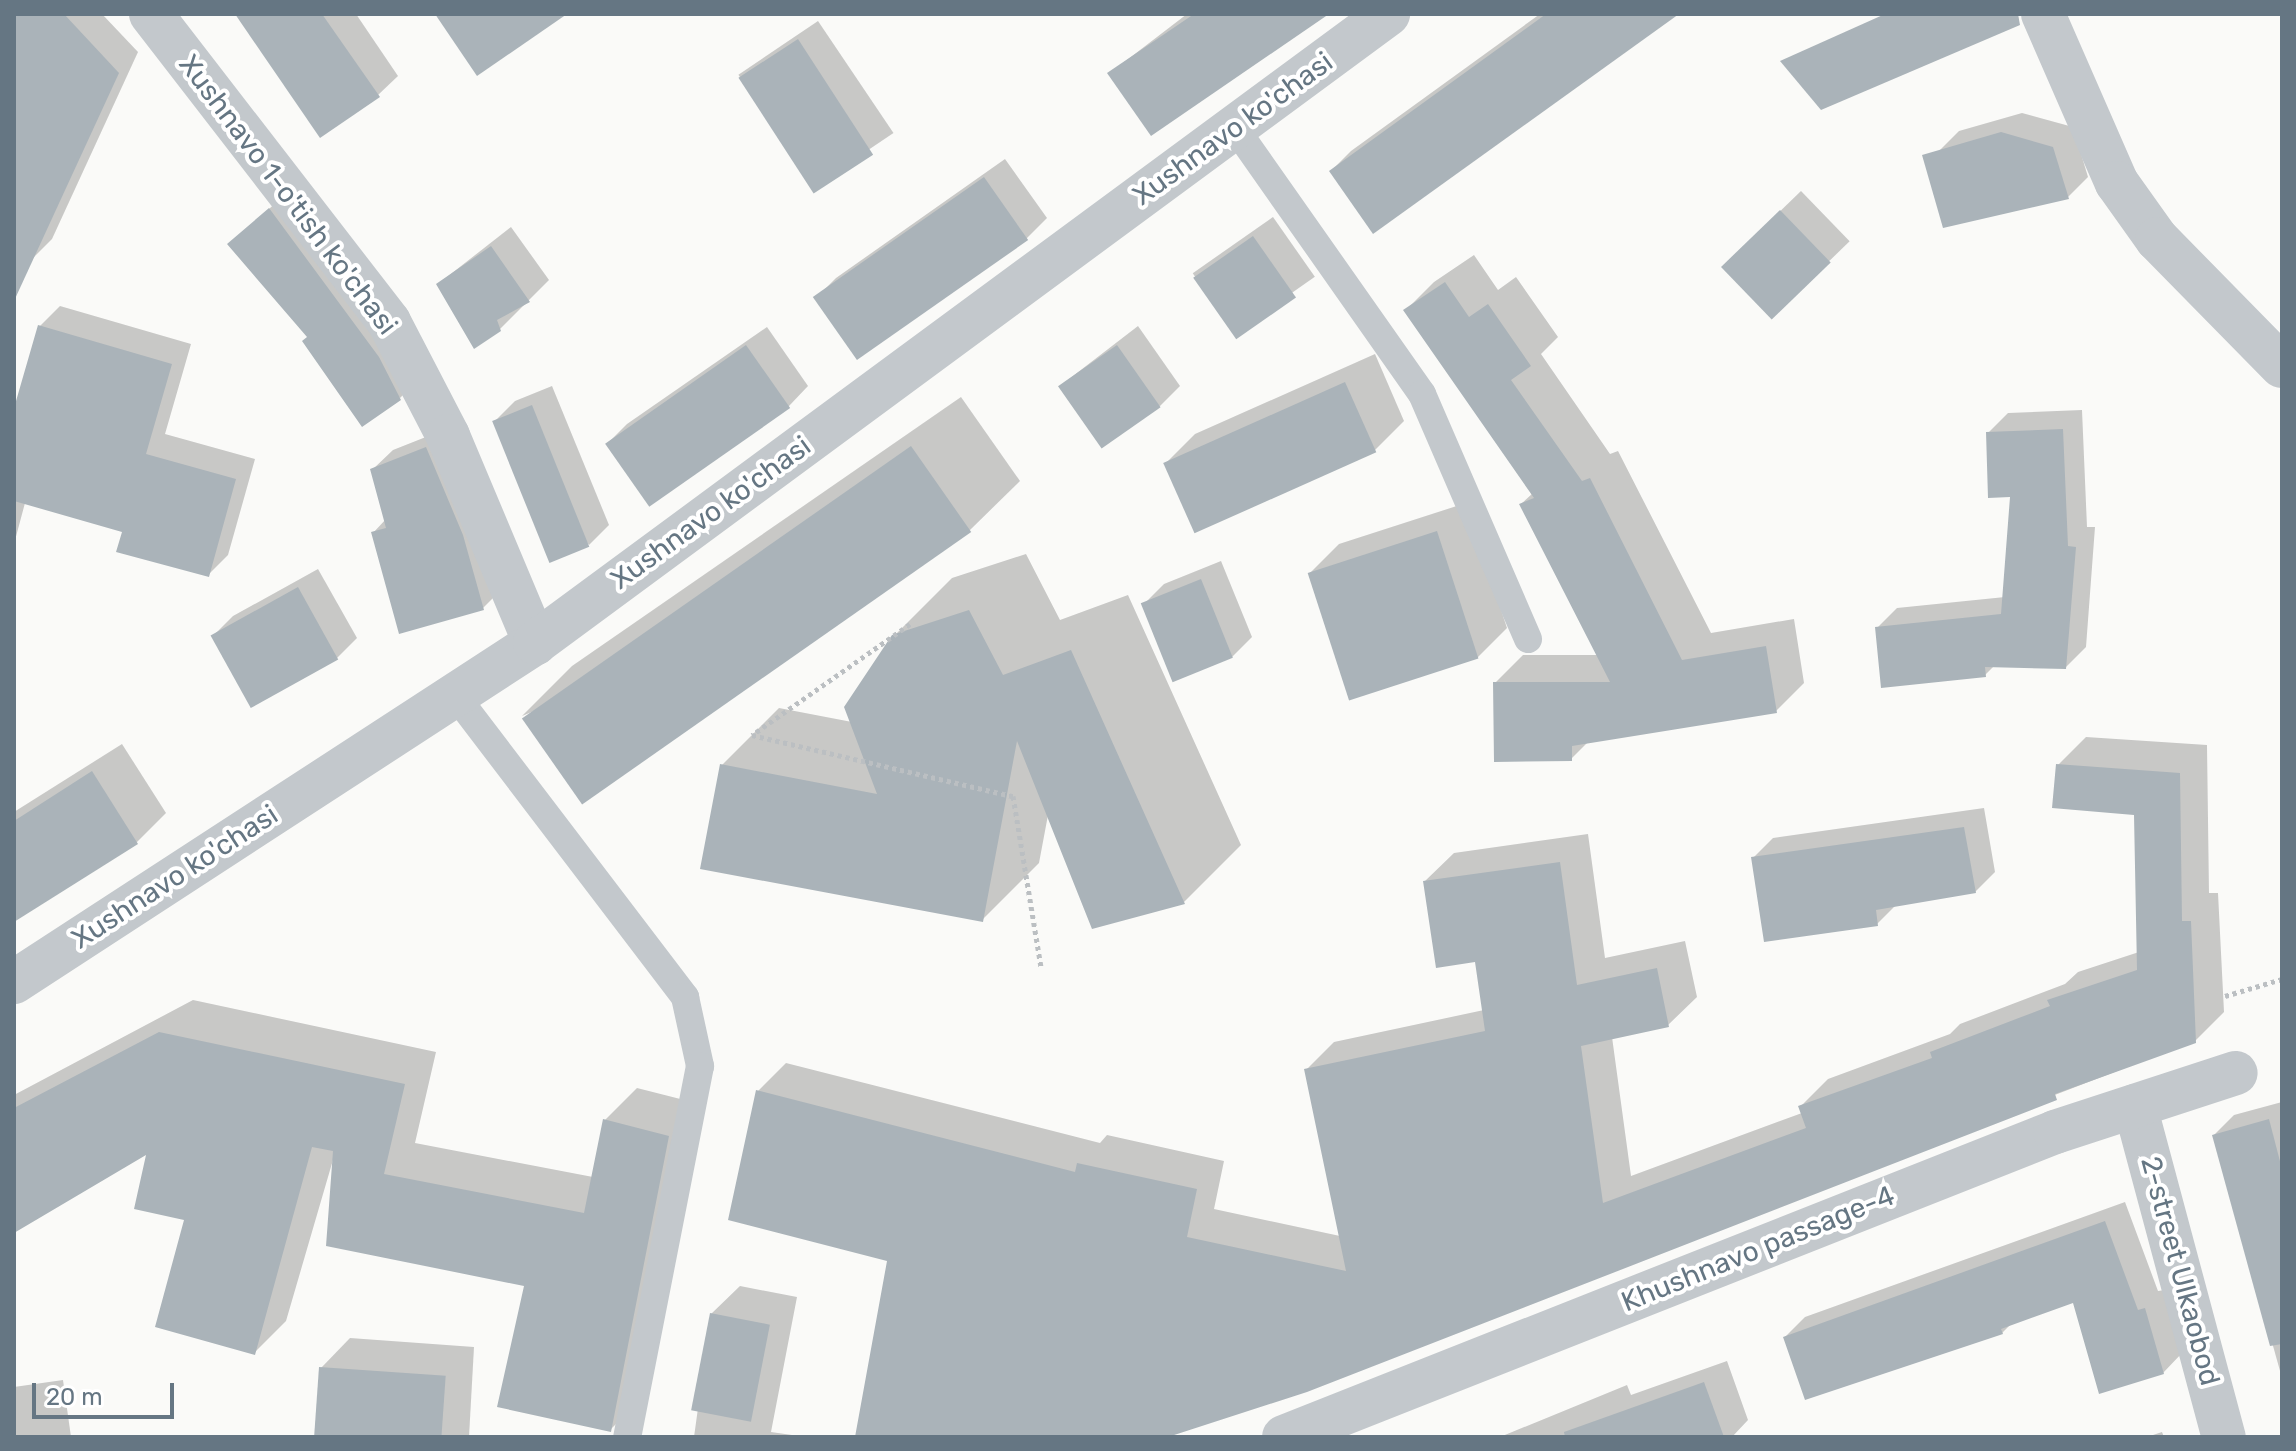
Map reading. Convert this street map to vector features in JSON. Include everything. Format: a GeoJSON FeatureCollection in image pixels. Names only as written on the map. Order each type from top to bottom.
{"type":"FeatureCollection","features":[{"type":"Feature","properties":{"kind":"street","name":"Xushnavo 1-o'tish ko'chasi"},"geometry":{"type":"LineString","coordinates":[[151,14],[389,322],[448,436],[535,643]]}},
{"type":"Feature","properties":{"kind":"street","name":"Xushnavo ko'chasi"},"geometry":{"type":"LineString","coordinates":[[14,982],[535,643],[1388,14]]}},
{"type":"Feature","properties":{"kind":"street"},"geometry":{"type":"LineString","coordinates":[[2043,14],[2117,183],[2157,239],[2282,366]]}},
{"type":"Feature","properties":{"kind":"street","name":"Khushnavo passage-4"},"geometry":{"type":"LineString","coordinates":[[1284,1437],[2055,1132],[2236,1073]]}},
{"type":"Feature","properties":{"kind":"street","name":"2-street Ulkaobod"},"geometry":{"type":"LineString","coordinates":[[2135,1106],[2224,1437]]}},
{"type":"Feature","properties":{"kind":"lane"},"geometry":{"type":"LineString","coordinates":[[1235,128],[1422,394],[1528,639]]}},
{"type":"Feature","properties":{"kind":"lane"},"geometry":{"type":"LineString","coordinates":[[455,695],[685,997],[700,1066],[627,1437]]}},
{"type":"Feature","properties":{"kind":"path"},"geometry":{"type":"LineString","coordinates":[[910,624],[752,735],[1013,796],[1041,967]]}},
{"type":"Feature","properties":{"kind":"path"},"geometry":{"type":"LineString","coordinates":[[2225,996],[2282,979]]}},
{"type":"Feature","properties":{"kind":"building"},"geometry":{"type":"Polygon","coordinates":[[[14,14],[64,14],[119,73],[14,301],[14,14]]]}},
{"type":"Feature","properties":{"kind":"building"},"geometry":{"type":"Polygon","coordinates":[[[235,14],[322,14],[380,97],[320,138],[235,14]]]}},
{"type":"Feature","properties":{"kind":"building"},"geometry":{"type":"Polygon","coordinates":[[[435,14],[567,14],[477,76],[435,14]]]}},
{"type":"Feature","properties":{"kind":"building"},"geometry":{"type":"Polygon","coordinates":[[[1194,14],[1329,14],[1151,136],[1107,73],[1194,14]]]}},
{"type":"Feature","properties":{"kind":"building"},"geometry":{"type":"Polygon","coordinates":[[[1546,14],[1679,14],[1373,234],[1329,171],[1546,14]]]}},
{"type":"Feature","properties":{"kind":"building"},"geometry":{"type":"Polygon","coordinates":[[[1885,14],[2018,14],[2020,25],[1821,110],[1780,61],[1885,14]]]}},
{"type":"Feature","properties":{"kind":"building"},"geometry":{"type":"Polygon","coordinates":[[[798,39],[873,155],[814,193],[738,78],[798,39]]]}},
{"type":"Feature","properties":{"kind":"building"},"geometry":{"type":"Polygon","coordinates":[[[2001,132],[2053,147],[2069,199],[1943,228],[1922,155],[2001,132]]]}},
{"type":"Feature","properties":{"kind":"building"},"geometry":{"type":"Polygon","coordinates":[[[984,177],[1028,240],[857,360],[813,297],[984,177]]]}},
{"type":"Feature","properties":{"kind":"building"},"geometry":{"type":"Polygon","coordinates":[[[269,208],[379,357],[401,400],[362,427],[302,341],[307,337],[227,244],[269,208]]]}},
{"type":"Feature","properties":{"kind":"building"},"geometry":{"type":"Polygon","coordinates":[[[1780,210],[1831,263],[1772,319],[1721,267],[1780,210]]]}},
{"type":"Feature","properties":{"kind":"building"},"geometry":{"type":"Polygon","coordinates":[[[1253,236],[1296,297],[1236,339],[1193,278],[1253,236]]]}},
{"type":"Feature","properties":{"kind":"building"},"geometry":{"type":"Polygon","coordinates":[[[491,246],[530,302],[497,320],[501,331],[474,349],[436,284],[491,246]]]}},
{"type":"Feature","properties":{"kind":"building"},"geometry":{"type":"Polygon","coordinates":[[[1445,282],[1469,317],[1488,304],[1531,366],[1511,380],[1582,481],[1590,478],[1682,660],[1766,646],[1777,713],[1572,746],[1572,761],[1494,762],[1493,682],[1610,682],[1519,504],[1534,498],[1403,310],[1445,282]]]}},
{"type":"Feature","properties":{"kind":"building"},"geometry":{"type":"Polygon","coordinates":[[[38,325],[172,364],[146,454],[236,479],[209,577],[116,552],[122,532],[14,501],[14,408],[38,325]]]}},
{"type":"Feature","properties":{"kind":"building"},"geometry":{"type":"Polygon","coordinates":[[[746,345],[790,408],[649,507],[605,444],[746,345]]]}},
{"type":"Feature","properties":{"kind":"building"},"geometry":{"type":"Polygon","coordinates":[[[1117,345],[1161,407],[1102,449],[1058,386],[1117,345]]]}},
{"type":"Feature","properties":{"kind":"building"},"geometry":{"type":"Polygon","coordinates":[[[1345,382],[1376,452],[1195,533],[1163,463],[1345,382]]]}},
{"type":"Feature","properties":{"kind":"building"},"geometry":{"type":"Polygon","coordinates":[[[532,405],[589,547],[549,563],[492,421],[532,405]]]}},
{"type":"Feature","properties":{"kind":"building"},"geometry":{"type":"Polygon","coordinates":[[[2063,429],[2068,546],[2076,547],[2066,669],[1985,667],[1986,677],[1881,688],[1875,627],[2001,614],[2010,497],[1988,498],[1986,432],[2063,429]]]}},
{"type":"Feature","properties":{"kind":"building"},"geometry":{"type":"Polygon","coordinates":[[[911,446],[971,532],[582,804],[522,718],[911,446]]]}},
{"type":"Feature","properties":{"kind":"building"},"geometry":{"type":"Polygon","coordinates":[[[426,447],[463,535],[484,610],[399,634],[371,532],[386,528],[370,469],[426,447]]]}},
{"type":"Feature","properties":{"kind":"building"},"geometry":{"type":"Polygon","coordinates":[[[1437,531],[1478,658],[1349,700],[1308,573],[1437,531]]]}},
{"type":"Feature","properties":{"kind":"building"},"geometry":{"type":"Polygon","coordinates":[[[1201,579],[1233,658],[1173,682],[1141,603],[1201,579]]]}},
{"type":"Feature","properties":{"kind":"building"},"geometry":{"type":"Polygon","coordinates":[[[298,587],[338,660],[251,708],[211,635],[298,587]]]}},
{"type":"Feature","properties":{"kind":"building"},"geometry":{"type":"Polygon","coordinates":[[[969,610],[1003,675],[1071,650],[1185,904],[1092,929],[1017,741],[983,922],[700,869],[720,764],[877,794],[844,707],[892,635],[969,610]]]}},
{"type":"Feature","properties":{"kind":"building"},"geometry":{"type":"Polygon","coordinates":[[[2056,764],[2180,773],[2182,921],[2191,921],[2196,1043],[2055,1094],[2057,1100],[1307,1392],[1168,1437],[855,1437],[887,1261],[728,1220],[756,1090],[1075,1172],[1077,1163],[1197,1189],[1187,1237],[1346,1271],[1304,1069],[1485,1031],[1475,962],[1436,968],[1423,881],[1560,862],[1577,985],[1657,968],[1669,1027],[1581,1046],[1603,1203],[1806,1128],[1798,1106],[1932,1058],[1930,1052],[2050,1006],[2047,1000],[2137,970],[2134,815],[2052,808],[2056,764]]]}},
{"type":"Feature","properties":{"kind":"building"},"geometry":{"type":"Polygon","coordinates":[[[92,771],[138,844],[14,922],[14,821],[92,771]]]}},
{"type":"Feature","properties":{"kind":"building"},"geometry":{"type":"Polygon","coordinates":[[[1964,827],[1976,893],[1876,910],[1878,926],[1764,942],[1751,857],[1964,827]]]}},
{"type":"Feature","properties":{"kind":"building"},"geometry":{"type":"Polygon","coordinates":[[[159,1032],[405,1084],[384,1174],[584,1213],[603,1119],[669,1136],[611,1432],[497,1407],[524,1286],[326,1246],[333,1151],[312,1147],[255,1355],[155,1327],[184,1220],[134,1209],[146,1155],[14,1233],[14,1108],[159,1032]]]}},
{"type":"Feature","properties":{"kind":"building"},"geometry":{"type":"Polygon","coordinates":[[[2269,1119],[2282,1169],[2282,1344],[2270,1346],[2212,1135],[2269,1119]]]}},
{"type":"Feature","properties":{"kind":"building"},"geometry":{"type":"Polygon","coordinates":[[[2105,1221],[2138,1310],[2145,1308],[2164,1374],[2099,1394],[2073,1303],[2001,1329],[2003,1334],[1805,1400],[1783,1337],[2105,1221]]]}},
{"type":"Feature","properties":{"kind":"building"},"geometry":{"type":"Polygon","coordinates":[[[710,1313],[770,1325],[751,1422],[691,1410],[710,1313]]]}},
{"type":"Feature","properties":{"kind":"building"},"geometry":{"type":"Polygon","coordinates":[[[319,1367],[446,1376],[441,1437],[314,1437],[319,1367]]]}},
{"type":"Feature","properties":{"kind":"building"},"geometry":{"type":"Polygon","coordinates":[[[1704,1382],[1724,1437],[1565,1437],[1564,1432],[1704,1382]]]}}]}
